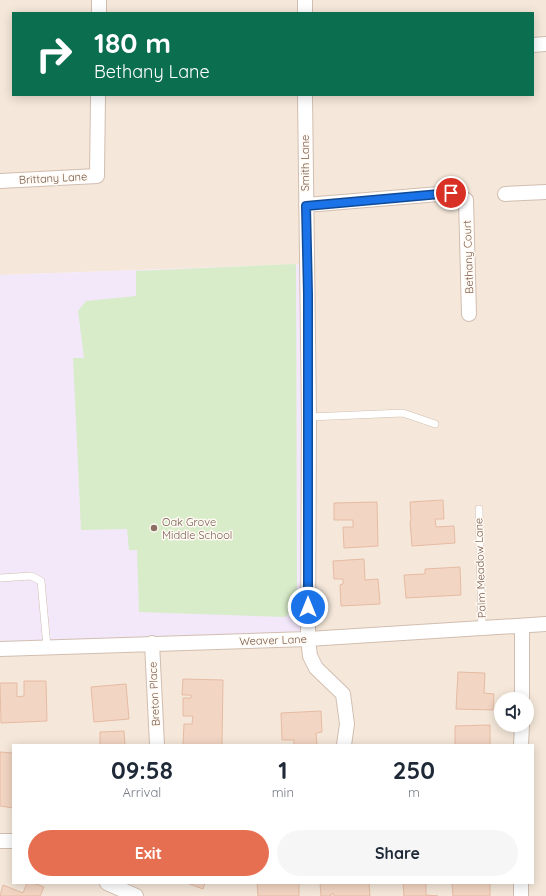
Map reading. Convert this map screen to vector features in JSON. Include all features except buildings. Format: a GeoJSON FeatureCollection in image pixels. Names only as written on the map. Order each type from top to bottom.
{"type":"FeatureCollection","features":[{"type":"Feature","properties":{"kind":"street"},"geometry":{"type":"LineString","coordinates":[[99,0],[99,12]]}},
{"type":"Feature","properties":{"kind":"street"},"geometry":{"type":"LineString","coordinates":[[305,0],[305,12]]}},
{"type":"Feature","properties":{"kind":"street"},"geometry":{"type":"LineString","coordinates":[[534,45],[546,44]]}},
{"type":"Feature","properties":{"kind":"street","name":"Brittany Lane"},"geometry":{"type":"LineString","coordinates":[[0,181],[97,176],[98,96]]}},
{"type":"Feature","properties":{"kind":"street","name":"Smith Lane"},"geometry":{"type":"LineString","coordinates":[[305,96],[309,417],[308,639],[310,656],[316,668],[343,694],[346,724],[344,744]]}},
{"type":"Feature","properties":{"kind":"street"},"geometry":{"type":"LineString","coordinates":[[505,194],[546,192]]}},
{"type":"Feature","properties":{"kind":"street","name":"Bethany Court"},"geometry":{"type":"LineString","coordinates":[[306,206],[451,193],[466,200],[470,314]]}},
{"type":"Feature","properties":{"kind":"street","name":"Weaver Lane"},"geometry":{"type":"LineString","coordinates":[[0,649],[308,639],[546,624]]}},
{"type":"Feature","properties":{"kind":"street"},"geometry":{"type":"LineString","coordinates":[[522,626],[522,692]]}},
{"type":"Feature","properties":{"kind":"street","name":"Breton Place"},"geometry":{"type":"LineString","coordinates":[[152,643],[157,744]]}},
{"type":"Feature","properties":{"kind":"street"},"geometry":{"type":"LineString","coordinates":[[522,732],[522,744]]}},
{"type":"Feature","properties":{"kind":"street"},"geometry":{"type":"LineString","coordinates":[[0,841],[12,841]]}},
{"type":"Feature","properties":{"kind":"street"},"geometry":{"type":"LineString","coordinates":[[112,884],[122,886],[136,896]]}},
{"type":"Feature","properties":{"kind":"street"},"geometry":{"type":"LineString","coordinates":[[521,884],[521,896]]}},
{"type":"Feature","properties":{"kind":"lane"},"geometry":{"type":"LineString","coordinates":[[309,417],[403,413],[435,424]]}},
{"type":"Feature","properties":{"kind":"lane","name":"Palm Meadow Lane"},"geometry":{"type":"LineString","coordinates":[[478,509],[482,628]]}},
{"type":"Feature","properties":{"kind":"lane"},"geometry":{"type":"LineString","coordinates":[[0,578],[32,576],[41,581],[47,647]]}},
{"type":"Feature","properties":{"kind":"shaded area"},"geometry":{"type":"Polygon","coordinates":[[[0,0],[546,0],[546,896],[0,896],[0,649],[308,264],[0,275],[0,0]]]}},
{"type":"Feature","properties":{"kind":"shaded area","name":"Oak Grove Middle School"},"geometry":{"type":"Polygon","coordinates":[[[308,264],[308,639],[0,649],[0,275],[308,264]]]}},
{"type":"Feature","properties":{"kind":"green space"},"geometry":{"type":"Polygon","coordinates":[[[296,264],[297,607],[285,617],[139,612],[137,550],[129,550],[127,529],[81,530],[73,358],[84,358],[78,311],[86,301],[136,296],[136,271],[296,264]]]}},
{"type":"Feature","properties":{"kind":"place","name":"Oak Grove Middle School"},"geometry":{"type":"Point","coordinates":[154,528]}},
{"type":"Feature","properties":{"kind":"route"},"geometry":{"type":"LineString","coordinates":[[308,607],[309,417],[306,206],[451,193]]}}]}
